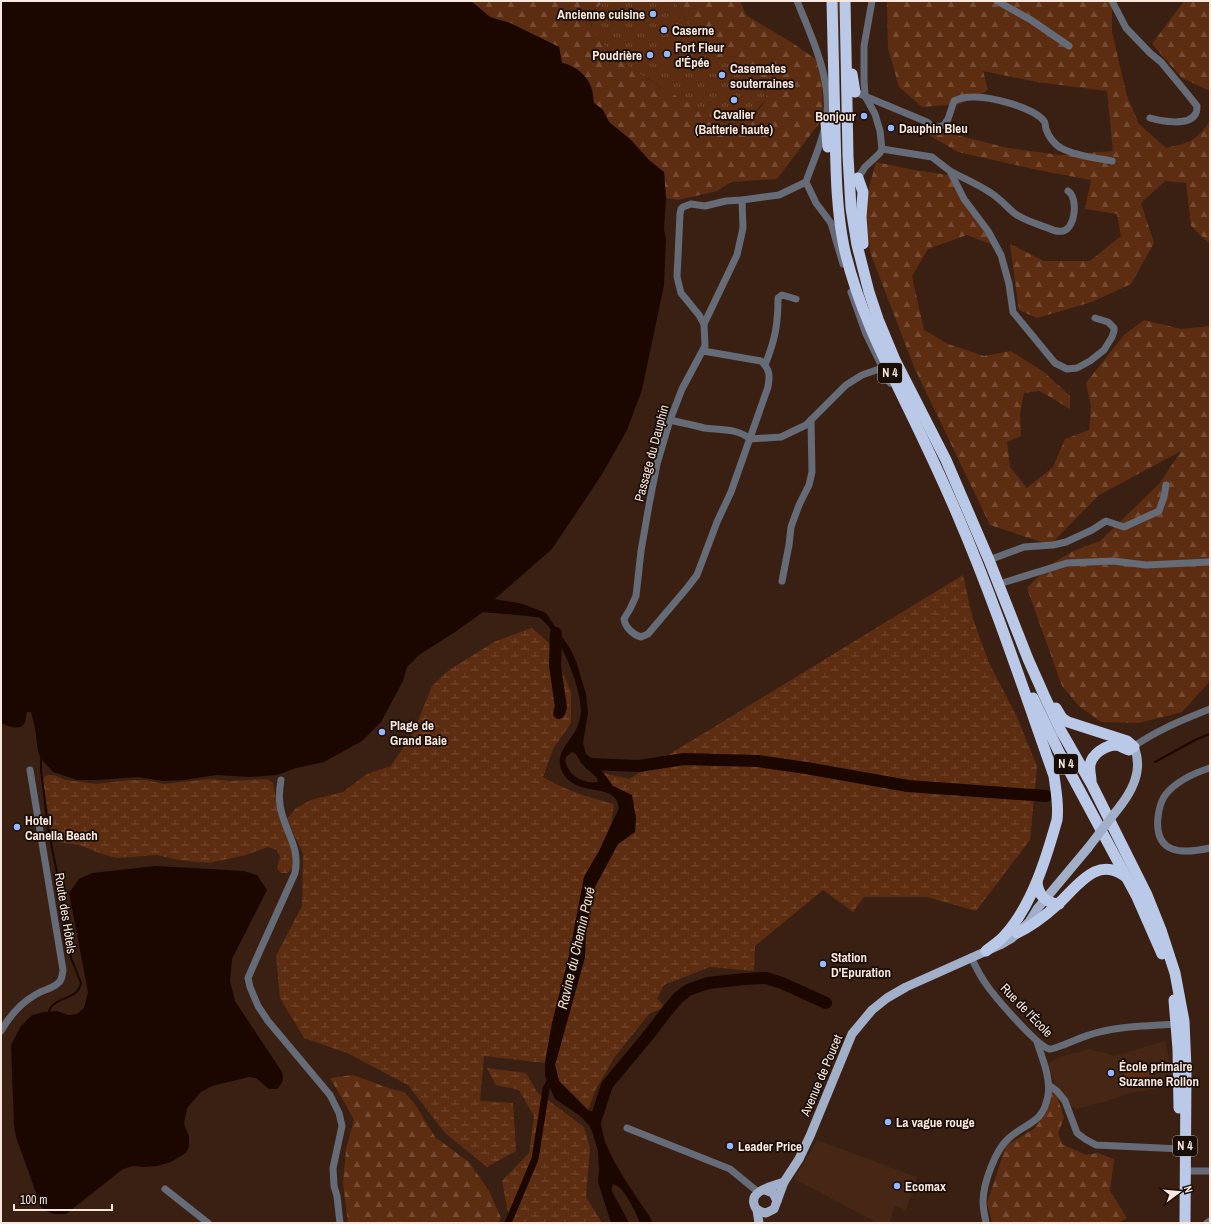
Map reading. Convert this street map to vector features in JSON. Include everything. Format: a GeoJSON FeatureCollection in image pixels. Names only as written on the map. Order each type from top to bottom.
{"type":"FeatureCollection","features":[{"type":"Feature","properties":{"kind":"highway","name":"N 4"},"geometry":{"type":"LineString","coordinates":[[832,1],[835,172],[844,248],[857,295],[882,356],[958,515],[1010,649],[1058,750],[1137,897],[1160,950],[1171,984],[1175,1006],[1182,1149],[1182,1223]]}},
{"type":"Feature","properties":{"kind":"highway","name":"N 4"},"geometry":{"type":"LineString","coordinates":[[845,1],[848,156],[851,208],[857,245],[869,292],[878,319],[895,360],[946,460],[989,560],[1028,659],[1062,731],[1092,786],[1147,895],[1176,973],[1184,1021],[1186,1070],[1185,1223]]}},
{"type":"Feature","properties":{"kind":"highway"},"geometry":{"type":"LineString","coordinates":[[845,20],[855,92]]}},
{"type":"Feature","properties":{"kind":"highway"},"geometry":{"type":"LineString","coordinates":[[826,122],[830,162],[835,172]]}},
{"type":"Feature","properties":{"kind":"highway"},"geometry":{"type":"LineString","coordinates":[[858,178],[863,192],[861,217],[869,292]]}},
{"type":"Feature","properties":{"kind":"highway"},"geometry":{"type":"LineString","coordinates":[[986,951],[1003,937],[1015,921],[1037,882],[1057,820],[1058,810],[1054,776],[1010,649]]}},
{"type":"Feature","properties":{"kind":"highway"},"geometry":{"type":"LineString","coordinates":[[1028,659],[1062,718],[1081,727],[1127,741],[1131,748]]}},
{"type":"Feature","properties":{"kind":"highway"},"geometry":{"type":"LineString","coordinates":[[1092,786],[1090,763],[1096,754],[1102,749],[1110,746],[1118,745],[1131,748]]}},
{"type":"Feature","properties":{"kind":"highway"},"geometry":{"type":"LineString","coordinates":[[1017,933],[1033,925],[1059,904],[1083,879],[1096,871],[1108,869],[1121,873],[1126,877]]}},
{"type":"Feature","properties":{"kind":"highway"},"geometry":{"type":"LineString","coordinates":[[1037,882],[1039,891],[1045,899],[1059,904]]}},
{"type":"Feature","properties":{"kind":"main road","name":"Avenue de Poucet"},"geometry":{"type":"LineString","coordinates":[[777,1201],[784,1182],[799,1159],[808,1140],[852,1034],[859,1025],[872,1010],[900,990],[970,957],[1000,945],[1029,922],[1037,909],[1088,848],[1132,789],[1138,771],[1138,762],[1131,748]]}},
{"type":"Feature","properties":{"kind":"main road"},"geometry":{"type":"LineString","coordinates":[[1015,921],[1037,909]]}},
{"type":"Feature","properties":{"kind":"main road"},"geometry":{"type":"LineString","coordinates":[[761,1212],[754,1205],[759,1193],[784,1182]]}},
{"type":"Feature","properties":{"kind":"main road"},"geometry":{"type":"LineString","coordinates":[[759,1193],[773,1193],[777,1201],[774,1210],[761,1212]]}},
{"type":"Feature","properties":{"kind":"main road"},"geometry":{"type":"LineString","coordinates":[[760,1223],[761,1212]]}},
{"type":"Feature","properties":{"kind":"street"},"geometry":{"type":"LineString","coordinates":[[797,1],[819,56],[826,92],[826,122],[806,182],[816,203],[831,223],[857,310],[866,334],[921,443],[977,564]]}},
{"type":"Feature","properties":{"kind":"street"},"geometry":{"type":"LineString","coordinates":[[858,178],[865,167],[880,153],[882,149],[880,131],[875,114],[865,96],[864,46],[872,1]]}},
{"type":"Feature","properties":{"kind":"street"},"geometry":{"type":"LineString","coordinates":[[997,1],[1031,20],[1068,46]]}},
{"type":"Feature","properties":{"kind":"street"},"geometry":{"type":"LineString","coordinates":[[1112,1],[1126,28],[1150,53],[1161,62],[1197,106],[1196,113],[1192,118],[1182,121],[1172,122],[1150,118]]}},
{"type":"Feature","properties":{"kind":"street"},"geometry":{"type":"LineString","coordinates":[[855,92],[927,122],[935,128],[944,125],[948,119],[954,101],[961,98],[973,96],[1011,103],[1038,116],[1045,122],[1047,131],[1060,148],[1112,161]]}},
{"type":"Feature","properties":{"kind":"street"},"geometry":{"type":"LineString","coordinates":[[882,149],[932,157],[950,171],[990,193],[1015,214],[1057,231],[1063,231],[1068,228],[1073,220],[1074,200],[1072,193],[1068,190]]}},
{"type":"Feature","properties":{"kind":"street"},"geometry":{"type":"LineString","coordinates":[[950,171],[964,199],[988,231],[1001,255],[1009,284],[1013,312],[1055,363],[1067,369],[1077,368],[1090,361],[1104,350],[1112,337],[1114,328],[1108,322],[1095,318]]}},
{"type":"Feature","properties":{"kind":"street"},"geometry":{"type":"LineString","coordinates":[[742,200],[743,228],[737,255],[704,324],[681,293],[677,277],[681,209],[691,204],[705,206],[726,200],[742,200],[779,195],[806,182]]}},
{"type":"Feature","properties":{"kind":"street"},"geometry":{"type":"LineString","coordinates":[[765,365],[774,342],[778,318],[778,298],[782,295],[796,299]]}},
{"type":"Feature","properties":{"kind":"street","name":"Passage du Dauphin"},"geometry":{"type":"LineString","coordinates":[[704,324],[705,346],[682,389],[670,420],[657,464],[641,551],[636,596],[624,619],[624,624],[635,635],[641,637],[648,634],[687,588],[696,574],[731,492],[750,439]]}},
{"type":"Feature","properties":{"kind":"street"},"geometry":{"type":"LineString","coordinates":[[703,350],[761,361],[770,374],[768,387],[750,439]]}},
{"type":"Feature","properties":{"kind":"street"},"geometry":{"type":"LineString","coordinates":[[670,420],[706,428],[731,430],[744,434],[750,439],[781,437],[806,425],[846,385],[862,375],[882,368]]}},
{"type":"Feature","properties":{"kind":"street"},"geometry":{"type":"LineString","coordinates":[[782,581],[791,527],[799,505],[809,485],[812,472],[811,420]]}},
{"type":"Feature","properties":{"kind":"street"},"geometry":{"type":"LineString","coordinates":[[989,560],[1024,547],[1053,545],[1066,542],[1092,530],[1106,521],[1124,527],[1159,511],[1166,485]]}},
{"type":"Feature","properties":{"kind":"street"},"geometry":{"type":"LineString","coordinates":[[998,584],[1067,563],[1113,561],[1146,565],[1210,562]]}},
{"type":"Feature","properties":{"kind":"street"},"geometry":{"type":"LineString","coordinates":[[1131,748],[1175,723],[1210,709]]}},
{"type":"Feature","properties":{"kind":"street"},"geometry":{"type":"LineString","coordinates":[[1210,768],[1184,778],[1164,796],[1160,808],[1158,823],[1161,840],[1168,848],[1180,852],[1192,852],[1210,848]]}},
{"type":"Feature","properties":{"kind":"street","name":"Route des Hôtels"},"geometry":{"type":"LineString","coordinates":[[1,1031],[7,1020],[34,995],[57,984],[61,980],[63,970],[30,770]]}},
{"type":"Feature","properties":{"kind":"street"},"geometry":{"type":"LineString","coordinates":[[281,780],[279,794],[281,812],[294,844],[297,863],[295,873],[248,978],[258,1006],[268,1021],[330,1095],[339,1114],[342,1126],[333,1168],[334,1186],[337,1196],[340,1223]]}},
{"type":"Feature","properties":{"kind":"street","name":"Rue de l'École"},"geometry":{"type":"LineString","coordinates":[[970,957],[984,982],[1003,1006],[1037,1042],[1048,1048],[1054,1049],[1080,1038],[1104,1031],[1130,1027],[1176,1024]]}},
{"type":"Feature","properties":{"kind":"street"},"geometry":{"type":"LineString","coordinates":[[986,1223],[983,1211],[983,1194],[996,1156],[1009,1137],[1030,1125],[1038,1118],[1047,1101],[1048,1085],[1037,1042]]}},
{"type":"Feature","properties":{"kind":"street"},"geometry":{"type":"LineString","coordinates":[[1048,1085],[1057,1091],[1065,1101],[1077,1133],[1096,1145],[1182,1149]]}},
{"type":"Feature","properties":{"kind":"street"},"geometry":{"type":"LineString","coordinates":[[627,1128],[730,1169],[759,1193]]}},
{"type":"Feature","properties":{"kind":"street"},"geometry":{"type":"LineString","coordinates":[[1186,1170],[1210,1171]]}},
{"type":"Feature","properties":{"kind":"street"},"geometry":{"type":"LineString","coordinates":[[164,1189],[208,1223]]}},
{"type":"Feature","properties":{"kind":"shaded area","name":"École primaire Suzanne Rollon"},"geometry":{"type":"Polygon","coordinates":[[[1165,1041],[1175,1084],[1145,1091],[1133,1092],[1077,1109],[1071,1106],[1054,1081],[1046,1065],[1059,1057],[1089,1049],[1114,1056],[1165,1041]]]}},
{"type":"Feature","properties":{"kind":"shaded area"},"geometry":{"type":"Polygon","coordinates":[[[817,1140],[917,1177],[906,1210],[895,1206],[889,1223],[878,1223],[794,1179],[817,1140]]]}},
{"type":"Feature","properties":{"kind":"green space"},"geometry":{"type":"Polygon","coordinates":[[[471,1],[602,1],[598,7],[594,8],[592,11],[590,20],[594,32],[603,44],[629,66],[645,77],[707,115],[719,121],[731,124],[742,121],[754,114],[763,103],[766,97],[766,92],[763,87],[756,82],[745,64],[740,59],[732,56],[715,58],[706,55],[675,1],[740,1],[746,15],[794,44],[817,60],[822,78],[823,118],[777,179],[731,182],[717,191],[678,200],[666,198],[664,172],[649,160],[631,140],[609,122],[603,110],[594,103],[592,89],[586,78],[580,71],[562,63],[559,47],[510,23],[490,17],[471,1]]]}},
{"type":"Feature","properties":{"kind":"green space"},"geometry":{"type":"Polygon","coordinates":[[[602,1],[675,1],[706,55],[719,59],[729,56],[739,58],[756,82],[763,86],[766,93],[765,100],[750,118],[733,124],[715,120],[632,69],[606,47],[595,35],[590,16],[594,9],[599,6],[602,1]]]}},
{"type":"Feature","properties":{"kind":"green space"},"geometry":{"type":"Polygon","coordinates":[[[837,1],[839,1],[840,103],[837,1]]]}},
{"type":"Feature","properties":{"kind":"green space"},"geometry":{"type":"Polygon","coordinates":[[[887,1],[1112,1],[1112,32],[1127,96],[1139,124],[1166,148],[1186,143],[1196,137],[1210,121],[1210,244],[1191,226],[1186,183],[1165,181],[1141,203],[1154,243],[1131,284],[1092,302],[1037,318],[1019,310],[1010,244],[1044,261],[1090,261],[1121,236],[1117,214],[1085,209],[1091,180],[958,152],[908,123],[1008,148],[1060,155],[1113,151],[1107,91],[1037,82],[983,71],[988,90],[960,104],[922,107],[899,87],[888,48],[887,1]]]}},
{"type":"Feature","properties":{"kind":"green space"},"geometry":{"type":"Polygon","coordinates":[[[1184,1],[1210,1],[1210,91],[1182,78],[1152,44],[1184,1]]]}},
{"type":"Feature","properties":{"kind":"green space"},"geometry":{"type":"Polygon","coordinates":[[[876,162],[914,170],[949,175],[993,245],[967,235],[928,249],[912,276],[924,330],[948,344],[984,356],[1011,351],[1044,372],[1070,396],[1070,409],[1040,391],[1024,393],[1020,414],[1021,436],[1007,442],[1010,467],[1027,488],[1053,467],[1065,439],[1089,430],[1091,406],[1086,383],[1124,335],[1144,320],[1181,329],[1210,326],[1210,681],[1182,712],[1139,723],[1101,722],[1079,706],[1062,686],[1027,588],[1050,565],[1073,551],[1100,541],[1159,484],[1181,451],[1099,495],[1050,545],[990,525],[914,367],[870,252],[865,202],[876,162]]]}},
{"type":"Feature","properties":{"kind":"green space"},"geometry":{"type":"Polygon","coordinates":[[[963,575],[972,616],[989,663],[1017,717],[1037,766],[1030,840],[976,911],[927,897],[864,897],[853,912],[823,890],[755,946],[754,971],[710,967],[664,985],[657,999],[665,1007],[649,1014],[614,1058],[596,1089],[588,1110],[559,1081],[555,1065],[585,957],[586,928],[595,887],[618,844],[632,795],[613,786],[603,773],[629,779],[963,575]]]}},
{"type":"Feature","properties":{"kind":"green space"},"geometry":{"type":"Polygon","coordinates":[[[532,628],[548,642],[571,691],[571,723],[553,749],[543,777],[569,790],[614,804],[611,824],[600,849],[569,956],[552,1023],[545,1063],[484,1056],[480,1101],[513,1103],[516,1151],[487,1167],[445,1133],[408,1085],[347,1053],[304,1038],[280,998],[276,956],[302,906],[303,854],[287,819],[296,808],[311,800],[343,792],[367,774],[391,766],[413,733],[432,686],[449,670],[496,641],[532,628]]]}},
{"type":"Feature","properties":{"kind":"green space"},"geometry":{"type":"Polygon","coordinates":[[[54,775],[65,780],[97,784],[130,780],[146,780],[164,784],[209,779],[230,781],[267,779],[273,783],[279,815],[293,850],[293,869],[287,873],[281,873],[277,869],[280,857],[277,850],[268,847],[246,855],[209,863],[178,860],[157,855],[117,858],[79,845],[56,842],[52,835],[43,781],[44,777],[54,775]]]}},
{"type":"Feature","properties":{"kind":"green space"},"geometry":{"type":"Polygon","coordinates":[[[1147,1065],[1151,1078],[1127,1086],[1124,1071],[1147,1065]]]}},
{"type":"Feature","properties":{"kind":"green space"},"geometry":{"type":"Polygon","coordinates":[[[487,1068],[526,1073],[537,1092],[584,1127],[590,1148],[586,1197],[602,1223],[510,1223],[502,1181],[529,1153],[534,1116],[519,1090],[496,1085],[487,1068]]]}},
{"type":"Feature","properties":{"kind":"green space"},"geometry":{"type":"Polygon","coordinates":[[[353,1075],[391,1089],[404,1092],[415,1104],[435,1137],[469,1162],[489,1191],[501,1218],[498,1223],[348,1223],[343,1183],[346,1149],[354,1120],[330,1078],[353,1075]]]}},
{"type":"Feature","properties":{"kind":"green space"},"geometry":{"type":"Polygon","coordinates":[[[1051,1090],[1056,1092],[1064,1118],[1058,1133],[1062,1144],[1086,1155],[1097,1153],[1114,1159],[1110,1191],[1127,1218],[1118,1223],[992,1223],[987,1203],[1006,1146],[1035,1128],[1046,1112],[1051,1090]]]}},
{"type":"Feature","properties":{"kind":"water","name":"Ravine du Chemin Pavé"},"geometry":{"type":"Polygon","coordinates":[[[1,1],[471,1],[490,17],[510,23],[559,47],[562,63],[580,71],[586,78],[592,89],[594,103],[603,110],[609,122],[631,140],[649,160],[664,172],[666,198],[664,230],[666,239],[664,285],[642,390],[627,430],[601,476],[552,549],[495,599],[523,604],[546,613],[571,650],[586,694],[588,713],[583,743],[586,754],[594,760],[613,786],[632,795],[636,818],[635,832],[618,844],[595,887],[586,928],[585,957],[555,1065],[559,1081],[599,1119],[604,1139],[610,1154],[651,1219],[652,1223],[640,1223],[633,1207],[625,1195],[617,1186],[613,1184],[612,1191],[629,1223],[611,1223],[598,1182],[598,1151],[589,1125],[579,1115],[555,1099],[545,1076],[545,1063],[552,1023],[569,956],[584,877],[600,849],[619,808],[616,800],[611,794],[584,788],[575,784],[567,778],[561,769],[560,757],[562,751],[578,725],[581,713],[580,701],[568,661],[554,635],[540,618],[483,612],[419,655],[407,667],[403,681],[381,722],[362,741],[324,762],[296,768],[277,775],[249,777],[217,775],[184,780],[163,781],[138,777],[77,780],[53,772],[41,759],[38,752],[31,712],[27,712],[25,722],[20,727],[17,728],[7,726],[1,723],[1,1]],[[572,752],[565,760],[572,774],[586,782],[597,782],[597,778],[581,763],[576,754],[572,752]]]}},
{"type":"Feature","properties":{"kind":"water"},"geometry":{"type":"Polygon","coordinates":[[[156,866],[244,871],[257,875],[267,890],[232,959],[230,981],[235,1001],[282,1072],[283,1077],[281,1085],[277,1089],[269,1089],[256,1078],[249,1077],[212,1086],[201,1092],[187,1108],[184,1124],[189,1136],[189,1147],[186,1153],[171,1162],[157,1166],[133,1166],[123,1169],[66,1214],[53,1214],[41,1207],[16,1137],[14,1125],[11,1045],[21,1026],[32,1015],[57,1011],[68,1015],[77,1014],[84,1008],[88,992],[69,893],[79,879],[92,873],[156,866]]]}},
{"type":"Feature","properties":{"kind":"waterway"},"geometry":{"type":"LineString","coordinates":[[556,633],[555,666],[561,707],[559,713]]}},
{"type":"Feature","properties":{"kind":"waterway"},"geometry":{"type":"LineString","coordinates":[[1155,762],[1197,739],[1210,734]]}},
{"type":"Feature","properties":{"kind":"waterway"},"geometry":{"type":"LineString","coordinates":[[41,759],[48,828],[62,898],[71,958],[81,983],[79,989],[75,993],[56,1003],[49,1011]]}},
{"type":"Feature","properties":{"kind":"waterway"},"geometry":{"type":"LineString","coordinates":[[590,764],[639,766],[684,759],[758,761],[908,786],[1046,796]]}},
{"type":"Feature","properties":{"kind":"waterway"},"geometry":{"type":"LineString","coordinates":[[595,1122],[607,1085],[678,998],[688,990],[708,983],[766,978],[782,983],[826,1003]]}},
{"type":"Feature","properties":{"kind":"waterway"},"geometry":{"type":"LineString","coordinates":[[508,1223],[535,1159],[546,1089],[550,1081]]}},
{"type":"Feature","properties":{"kind":"place","name":"Ancienne cuisine"},"geometry":{"type":"Point","coordinates":[653,14]}},
{"type":"Feature","properties":{"kind":"place","name":"Caserne"},"geometry":{"type":"Point","coordinates":[664,30]}},
{"type":"Feature","properties":{"kind":"place","name":"Fort Fleur d'Épée"},"geometry":{"type":"Point","coordinates":[667,54]}},
{"type":"Feature","properties":{"kind":"place","name":"Poudrière"},"geometry":{"type":"Point","coordinates":[650,55]}},
{"type":"Feature","properties":{"kind":"place","name":"Casemates souterraines"},"geometry":{"type":"Point","coordinates":[722,75]}},
{"type":"Feature","properties":{"kind":"place","name":"Cavalier (Batterie haute)"},"geometry":{"type":"Point","coordinates":[734,100]}},
{"type":"Feature","properties":{"kind":"place","name":"Bonjour"},"geometry":{"type":"Point","coordinates":[864,116]}},
{"type":"Feature","properties":{"kind":"place","name":"Dauphin Bleu"},"geometry":{"type":"Point","coordinates":[891,128]}},
{"type":"Feature","properties":{"kind":"place","name":"Plage de Grand Baie"},"geometry":{"type":"Point","coordinates":[382,732]}},
{"type":"Feature","properties":{"kind":"place","name":"Hotel Canella Beach"},"geometry":{"type":"Point","coordinates":[17,827]}},
{"type":"Feature","properties":{"kind":"place","name":"Station D'Epuration"},"geometry":{"type":"Point","coordinates":[823,964]}},
{"type":"Feature","properties":{"kind":"place","name":"École primaire Suzanne Rollon"},"geometry":{"type":"Point","coordinates":[1111,1073]}},
{"type":"Feature","properties":{"kind":"place","name":"La vague rouge"},"geometry":{"type":"Point","coordinates":[888,1122]}},
{"type":"Feature","properties":{"kind":"place","name":"Leader Price"},"geometry":{"type":"Point","coordinates":[730,1146]}},
{"type":"Feature","properties":{"kind":"place","name":"Ecomax"},"geometry":{"type":"Point","coordinates":[897,1186]}}]}
